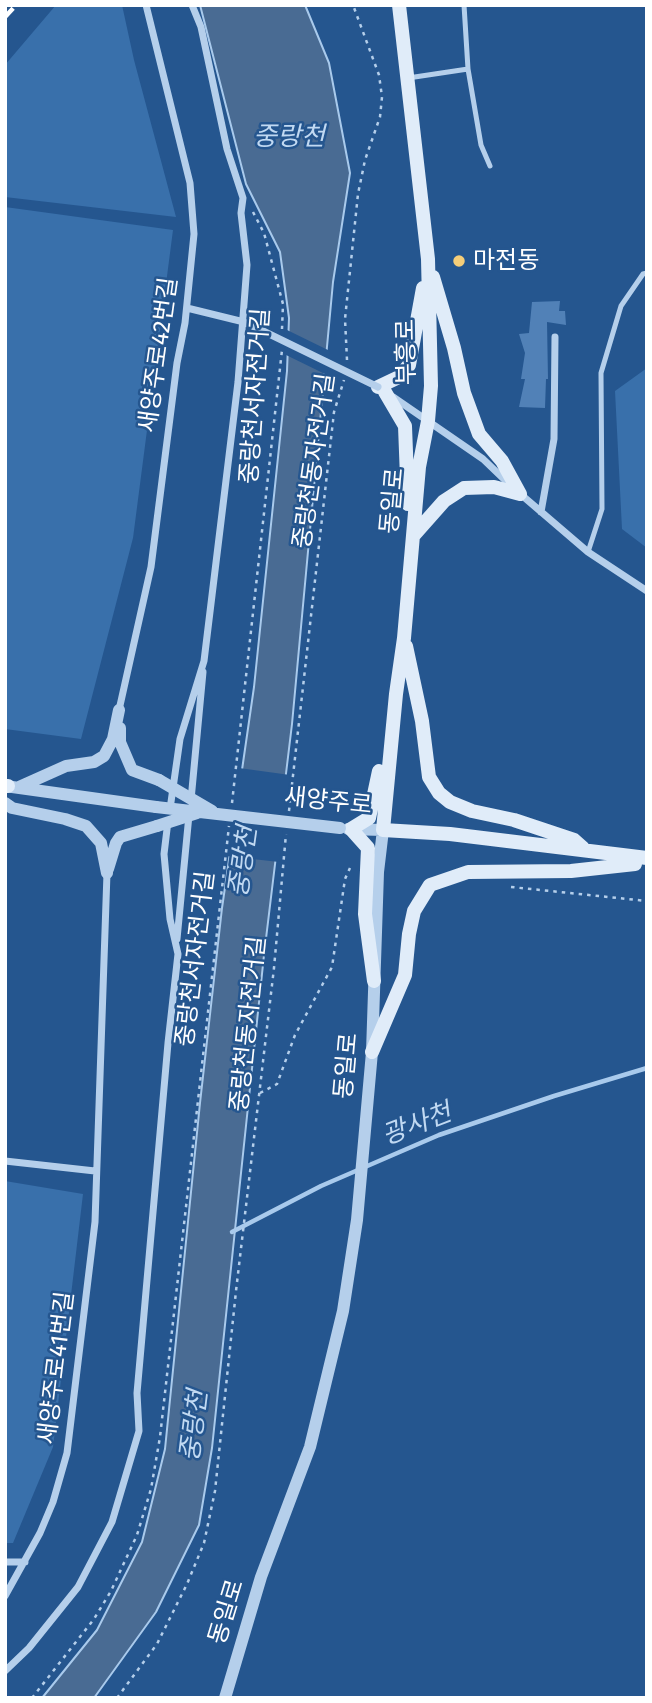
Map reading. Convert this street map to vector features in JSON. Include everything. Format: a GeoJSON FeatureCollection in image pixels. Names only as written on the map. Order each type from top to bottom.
{"type":"FeatureCollection","features":[{"type":"Feature","properties":{"kind":"main road","name":"부흥로"},"geometry":{"type":"LineString","coordinates":[[399,5],[428,259],[431,386],[428,421]]}},
{"type":"Feature","properties":{"kind":"main road"},"geometry":{"type":"LineString","coordinates":[[411,553],[405,426],[382,389],[399,377],[409,365],[428,259]]}},
{"type":"Feature","properties":{"kind":"main road"},"geometry":{"type":"LineString","coordinates":[[428,259],[464,393],[479,434],[502,461],[520,494]]}},
{"type":"Feature","properties":{"kind":"main road","name":"동일로"},"geometry":{"type":"LineString","coordinates":[[383,830],[419,467],[428,421]]}},
{"type":"Feature","properties":{"kind":"main road"},"geometry":{"type":"LineString","coordinates":[[413,536],[444,502],[464,488],[494,487],[520,494]]}},
{"type":"Feature","properties":{"kind":"main road"},"geometry":{"type":"LineString","coordinates":[[404,638],[422,721],[429,777],[439,793],[450,802],[472,811],[514,820],[574,840],[585,850]]}},
{"type":"Feature","properties":{"kind":"main road"},"geometry":{"type":"LineString","coordinates":[[374,981],[365,914],[368,848],[346,829],[369,818],[396,694]]}},
{"type":"Feature","properties":{"kind":"main road","name":"새양주로"},"geometry":{"type":"LineString","coordinates":[[383,830],[450,834],[647,860]]}},
{"type":"Feature","properties":{"kind":"main road"},"geometry":{"type":"LineString","coordinates":[[372,1052],[405,975],[414,911],[430,885],[468,872],[571,871],[647,860]]}},
{"type":"Feature","properties":{"kind":"street","name":"새양주로42번길"},"geometry":{"type":"LineString","coordinates":[[119,710],[151,567],[187,308],[194,234],[193,202],[146,5]]}},
{"type":"Feature","properties":{"kind":"street"},"geometry":{"type":"LineString","coordinates":[[176,946],[244,322],[247,265],[241,213],[243,198],[227,149],[201,27],[192,5]]}},
{"type":"Feature","properties":{"kind":"street"},"geometry":{"type":"LineString","coordinates":[[187,308],[244,322],[382,389],[483,459],[588,552],[647,591]]}},
{"type":"Feature","properties":{"kind":"street"},"geometry":{"type":"LineString","coordinates":[[541,512],[554,439],[555,337]]}},
{"type":"Feature","properties":{"kind":"street"},"geometry":{"type":"LineString","coordinates":[[5,1671],[29,1648],[78,1587],[112,1522],[139,1431],[137,1392],[167,1043],[178,954],[170,919],[164,855],[180,739],[205,661]]}},
{"type":"Feature","properties":{"kind":"street"},"geometry":{"type":"LineString","coordinates":[[119,710],[120,742],[132,770],[159,780],[209,812]]}},
{"type":"Feature","properties":{"kind":"street"},"geometry":{"type":"LineString","coordinates":[[9,786],[66,766],[94,762],[104,756],[113,739],[119,710]]}},
{"type":"Feature","properties":{"kind":"street","name":"새양주로"},"geometry":{"type":"LineString","coordinates":[[9,786],[156,807],[346,829],[383,830]]}},
{"type":"Feature","properties":{"kind":"street"},"geometry":{"type":"LineString","coordinates":[[5,803],[12,808],[86,826],[101,843],[107,873]]}},
{"type":"Feature","properties":{"kind":"street"},"geometry":{"type":"LineString","coordinates":[[107,873],[120,837],[209,812]]}},
{"type":"Feature","properties":{"kind":"street","name":"동일로"},"geometry":{"type":"LineString","coordinates":[[225,1698],[261,1577],[310,1447],[343,1311],[357,1220],[372,1052],[378,872],[383,830]]}},
{"type":"Feature","properties":{"kind":"street","name":"새양주로41번길"},"geometry":{"type":"LineString","coordinates":[[5,1596],[26,1562],[52,1502],[67,1453],[95,1222],[107,873]]}},
{"type":"Feature","properties":{"kind":"street"},"geometry":{"type":"LineString","coordinates":[[5,1161],[95,1171]]}},
{"type":"Feature","properties":{"kind":"street"},"geometry":{"type":"LineString","coordinates":[[5,1562],[26,1562]]}},
{"type":"Feature","properties":{"kind":"street"},"geometry":{"type":"LineString","coordinates":[[216,1698],[238,1656]]}},
{"type":"Feature","properties":{"kind":"lane"},"geometry":{"type":"LineString","coordinates":[[464,5],[468,69],[481,145],[491,166]]}},
{"type":"Feature","properties":{"kind":"lane"},"geometry":{"type":"LineString","coordinates":[[408,78],[468,69]]}},
{"type":"Feature","properties":{"kind":"lane"},"geometry":{"type":"LineString","coordinates":[[588,552],[603,509],[601,373],[621,306],[647,272]]}},
{"type":"Feature","properties":{"kind":"path","name":"중랑천동자전거길"},"geometry":{"type":"LineString","coordinates":[[347,367],[345,319],[358,194],[365,160],[380,117],[382,97],[379,75],[353,5]]}},
{"type":"Feature","properties":{"kind":"path","name":"중랑천서자전거길"},"geometry":{"type":"LineString","coordinates":[[243,198],[264,233],[283,304],[282,330]]}},
{"type":"Feature","properties":{"kind":"path","name":"중랑천서자전거길"},"geometry":{"type":"LineString","coordinates":[[231,810],[282,343]]}},
{"type":"Feature","properties":{"kind":"path","name":"중랑천동자전거길"},"geometry":{"type":"LineString","coordinates":[[288,822],[334,412],[345,377]]}},
{"type":"Feature","properties":{"kind":"path","name":"중랑천서자전거길"},"geometry":{"type":"LineString","coordinates":[[32,1698],[94,1619],[111,1591],[137,1535],[151,1489],[160,1437],[230,823]]}},
{"type":"Feature","properties":{"kind":"path","name":"중랑천동자전거길"},"geometry":{"type":"LineString","coordinates":[[117,1698],[157,1644],[204,1544],[215,1492],[286,835]]}},
{"type":"Feature","properties":{"kind":"path"},"geometry":{"type":"LineString","coordinates":[[260,1093],[271,1090],[277,1084],[295,1035],[332,967],[345,879],[350,868]]}},
{"type":"Feature","properties":{"kind":"path"},"geometry":{"type":"LineString","coordinates":[[509,887],[647,901]]}},
{"type":"Feature","properties":{"kind":"shaded area"},"geometry":{"type":"Polygon","coordinates":[[[56,5],[122,5],[176,217],[5,197],[5,65],[56,5]]]}},
{"type":"Feature","properties":{"kind":"shaded area"},"geometry":{"type":"Polygon","coordinates":[[[5,207],[173,230],[133,538],[81,739],[5,729],[5,207]]]}},
{"type":"Feature","properties":{"kind":"shaded area"},"geometry":{"type":"Polygon","coordinates":[[[647,368],[647,548],[622,529],[615,391],[647,368]]]}},
{"type":"Feature","properties":{"kind":"shaded area"},"geometry":{"type":"Polygon","coordinates":[[[5,1181],[83,1194],[53,1447],[13,1543],[5,1543],[5,1181]]]}},
{"type":"Feature","properties":{"kind":"water","name":"중랑천"},"geometry":{"type":"Polygon","coordinates":[[[200,5],[305,5],[329,63],[350,173],[333,282],[292,724],[264,955],[212,1448],[199,1525],[156,1612],[94,1698],[42,1698],[97,1630],[142,1542],[165,1449],[222,908],[254,687],[287,371],[289,318],[280,252],[246,184],[200,5]]]}},
{"type":"Feature","properties":{"kind":"pier"},"geometry":{"type":"Polygon","coordinates":[[[285,329],[330,351],[327,375],[284,354],[285,329]]]}},
{"type":"Feature","properties":{"kind":"pier"},"geometry":{"type":"Polygon","coordinates":[[[239,768],[290,775],[279,862],[226,856],[239,768]]]}},
{"type":"Feature","properties":{"kind":"building"},"geometry":{"type":"Polygon","coordinates":[[[560,301],[559,311],[565,311],[566,325],[547,322],[548,379],[545,408],[519,407],[525,379],[521,379],[525,353],[519,334],[529,333],[532,302],[560,301]]]}},
{"type":"Feature","properties":{"kind":"waterway","name":"광사천"},"geometry":{"type":"LineString","coordinates":[[232,1232],[321,1186],[439,1135],[647,1068]]}},
{"type":"Feature","properties":{"kind":"railway"},"geometry":{"type":"LineString","coordinates":[[5,17],[16,5]]}},
{"type":"Feature","properties":{"kind":"place","name":"마전동"},"geometry":{"type":"Point","coordinates":[459,261]}}]}
